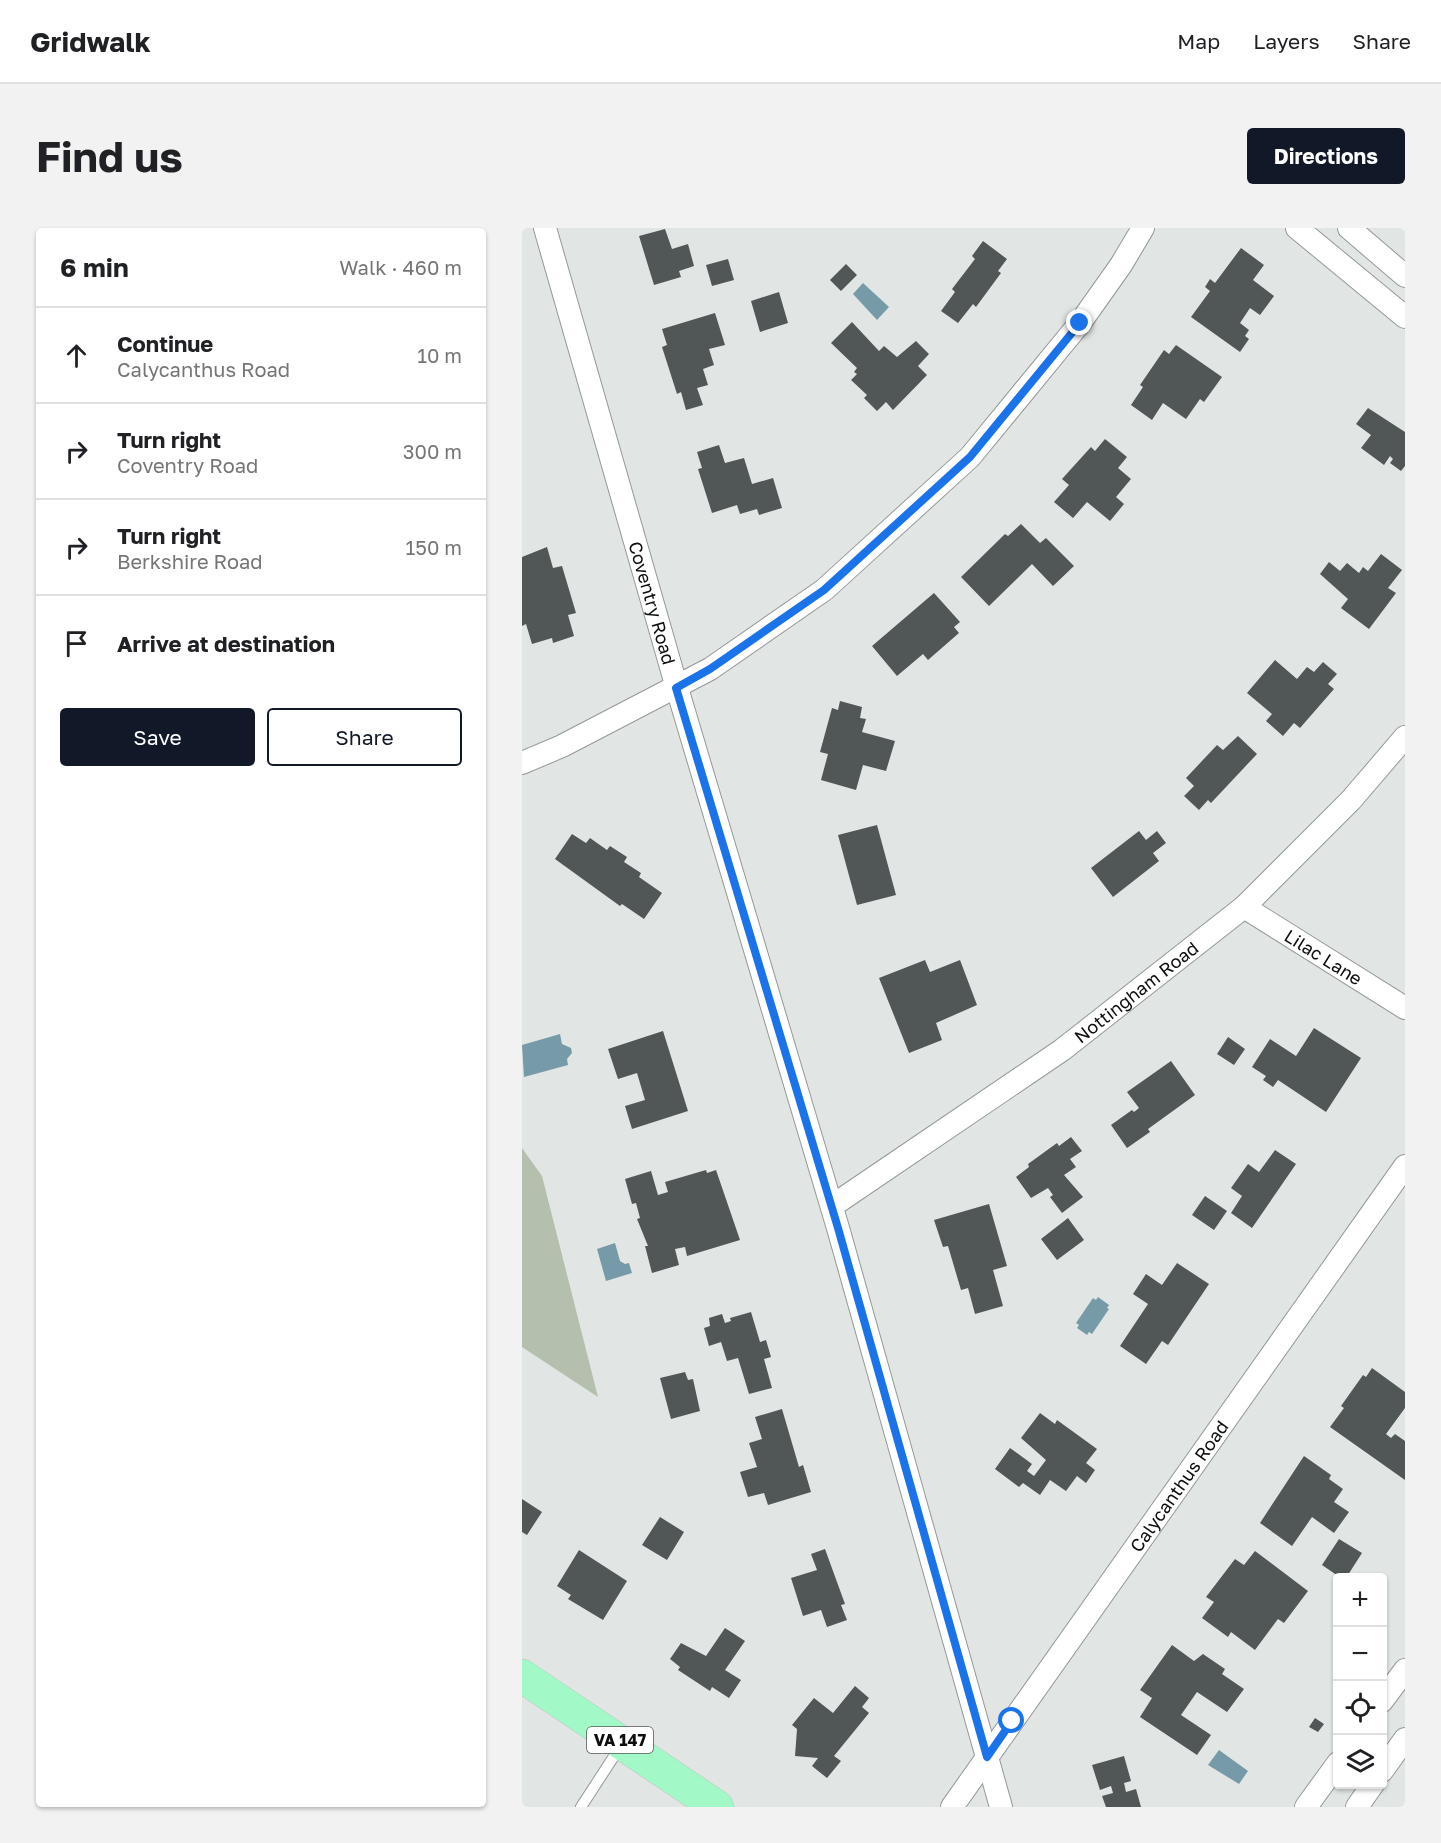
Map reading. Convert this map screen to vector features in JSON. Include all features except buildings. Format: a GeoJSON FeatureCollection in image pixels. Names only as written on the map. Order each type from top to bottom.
{"type":"FeatureCollection","features":[{"type":"Feature","properties":{"kind":"main road","name":"VA 147"},"geometry":{"type":"LineString","coordinates":[[522,1676],[717,1807]]}},
{"type":"Feature","properties":{"kind":"street","name":"Coventry Road"},"geometry":{"type":"LineString","coordinates":[[545,228],[676,688],[832,1206],[1001,1807]]}},
{"type":"Feature","properties":{"kind":"street"},"geometry":{"type":"LineString","coordinates":[[522,763],[562,746],[710,669],[824,590],[970,457],[1080,323],[1121,265],[1143,228]]}},
{"type":"Feature","properties":{"kind":"street"},"geometry":{"type":"LineString","coordinates":[[1297,228],[1405,316]]}},
{"type":"Feature","properties":{"kind":"street"},"geometry":{"type":"LineString","coordinates":[[1349,228],[1405,276]]}},
{"type":"Feature","properties":{"kind":"street","name":"Nottingham Road"},"geometry":{"type":"LineString","coordinates":[[832,1206],[1062,1050],[1244,908],[1351,800],[1405,737]]}},
{"type":"Feature","properties":{"kind":"street","name":"Lilac Lane"},"geometry":{"type":"LineString","coordinates":[[1244,908],[1405,1008]]}},
{"type":"Feature","properties":{"kind":"street","name":"Calycanthus Road"},"geometry":{"type":"LineString","coordinates":[[952,1807],[1405,1166]]}},
{"type":"Feature","properties":{"kind":"street"},"geometry":{"type":"LineString","coordinates":[[1387,1695],[1405,1670]]}},
{"type":"Feature","properties":{"kind":"street"},"geometry":{"type":"LineString","coordinates":[[1387,1765],[1405,1739]]}},
{"type":"Feature","properties":{"kind":"street"},"geometry":{"type":"LineString","coordinates":[[1306,1807],[1333,1770]]}},
{"type":"Feature","properties":{"kind":"street"},"geometry":{"type":"LineString","coordinates":[[1357,1807],[1370,1789]]}},
{"type":"Feature","properties":{"kind":"lane"},"geometry":{"type":"LineString","coordinates":[[581,1807],[623,1742]]}},
{"type":"Feature","properties":{"kind":"green space"},"geometry":{"type":"Polygon","coordinates":[[[522,1148],[542,1176],[598,1397],[522,1347],[522,1148]]]}},
{"type":"Feature","properties":{"kind":"water"},"geometry":{"type":"Polygon","coordinates":[[[863,283],[889,307],[877,320],[853,294],[863,283]]]}},
{"type":"Feature","properties":{"kind":"water"},"geometry":{"type":"Polygon","coordinates":[[[560,1034],[562,1044],[571,1048],[572,1053],[567,1059],[568,1065],[524,1077],[522,1045],[560,1034]]]}},
{"type":"Feature","properties":{"kind":"water"},"geometry":{"type":"Polygon","coordinates":[[[615,1243],[620,1261],[625,1264],[629,1263],[632,1273],[606,1281],[597,1249],[615,1243]]]}},
{"type":"Feature","properties":{"kind":"water"},"geometry":{"type":"Polygon","coordinates":[[[1098,1297],[1109,1305],[1107,1308],[1109,1309],[1092,1334],[1089,1332],[1087,1335],[1077,1328],[1079,1325],[1076,1323],[1093,1298],[1096,1300],[1098,1297]]]}},
{"type":"Feature","properties":{"kind":"water"},"geometry":{"type":"Polygon","coordinates":[[[1219,1750],[1248,1771],[1239,1784],[1208,1765],[1219,1750]]]}},
{"type":"Feature","properties":{"kind":"route"},"geometry":{"type":"LineString","coordinates":[[1012,1721],[987,1757],[838,1228],[676,688],[710,669],[824,590],[970,457],[1080,323]]}}]}
